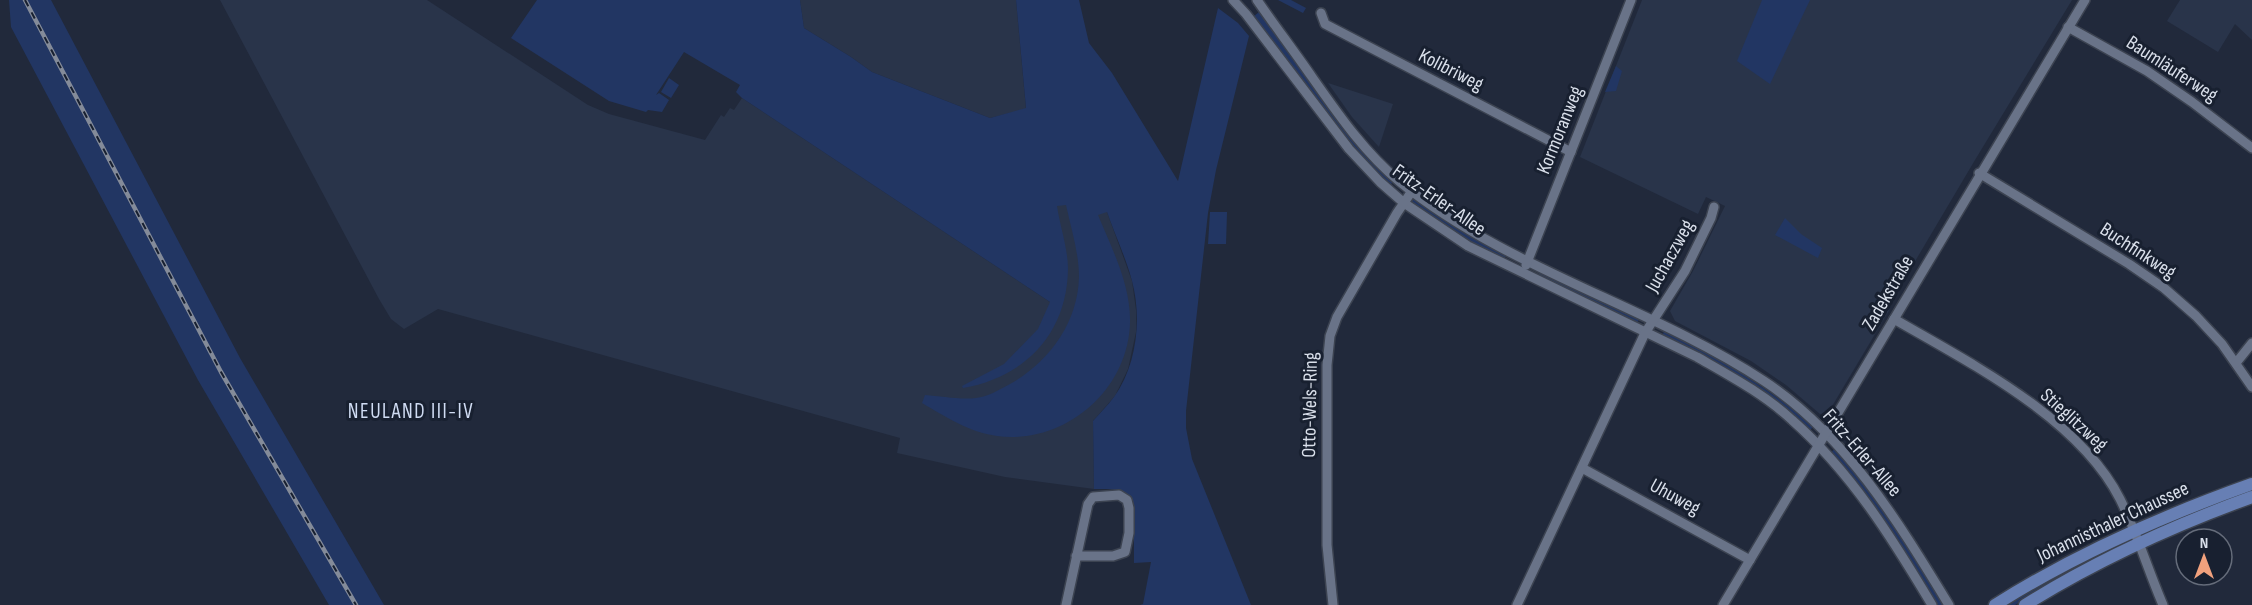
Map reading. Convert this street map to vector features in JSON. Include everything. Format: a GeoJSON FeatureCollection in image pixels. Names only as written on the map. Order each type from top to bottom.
{"type":"FeatureCollection","features":[{"type":"Feature","properties":{"kind":"main road","name":"Johannisthaler Chaussee"},"geometry":{"type":"LineString","coordinates":[[2025,605],[2136,537],[2201,502],[2252,484]]}},
{"type":"Feature","properties":{"kind":"main road","name":"Johannisthaler Chaussee"},"geometry":{"type":"LineString","coordinates":[[1995,605],[2047,574],[2136,537],[2252,497]]}},
{"type":"Feature","properties":{"kind":"street","name":"Fritz-Erler-Allee"},"geometry":{"type":"LineString","coordinates":[[1257,0],[1344,123],[1373,156],[1412,191],[1462,226],[1653,321],[1766,382],[1826,433],[1857,467],[1880,498],[1949,605]]}},
{"type":"Feature","properties":{"kind":"street","name":"Kormoranweg"},"geometry":{"type":"LineString","coordinates":[[1522,273],[1631,0]]}},
{"type":"Feature","properties":{"kind":"street","name":"Zadekstraße"},"geometry":{"type":"LineString","coordinates":[[1723,605],[1979,173],[2085,0]]}},
{"type":"Feature","properties":{"kind":"street","name":"Fritz-Erler-Allee"},"geometry":{"type":"LineString","coordinates":[[1239,2],[1349,149],[1380,182],[1404,203],[1468,246],[1696,357],[1760,394],[1791,419],[1848,477],[1874,512],[1932,605]]}},
{"type":"Feature","properties":{"kind":"street","name":"Kolibriweg"},"geometry":{"type":"LineString","coordinates":[[1321,13],[1325,24],[1571,152]]}},
{"type":"Feature","properties":{"kind":"street","name":"Baumläuferweg"},"geometry":{"type":"LineString","coordinates":[[2068,27],[2147,71],[2252,148]]}},
{"type":"Feature","properties":{"kind":"street","name":"Buchfinkweg"},"geometry":{"type":"LineString","coordinates":[[1979,173],[2148,276],[2196,316],[2236,363],[2252,387]]}},
{"type":"Feature","properties":{"kind":"street","name":"Otto-Wels-Ring"},"geometry":{"type":"LineString","coordinates":[[1333,605],[1327,545],[1327,365],[1330,336],[1341,311],[1412,191]]}},
{"type":"Feature","properties":{"kind":"street","name":"Juchaczweg"},"geometry":{"type":"LineString","coordinates":[[1653,321],[1685,270],[1711,218],[1714,207]]}},
{"type":"Feature","properties":{"kind":"street","name":"Stieglitzweg"},"geometry":{"type":"LineString","coordinates":[[1894,319],[2019,395],[2070,435],[2097,463],[2120,499],[2163,605]]}},
{"type":"Feature","properties":{"kind":"street"},"geometry":{"type":"LineString","coordinates":[[1517,605],[1645,333],[1653,321]]}},
{"type":"Feature","properties":{"kind":"street"},"geometry":{"type":"LineString","coordinates":[[2236,363],[2252,343]]}},
{"type":"Feature","properties":{"kind":"street","name":"Uhuweg"},"geometry":{"type":"LineString","coordinates":[[1582,468],[1750,560]]}},
{"type":"Feature","properties":{"kind":"street"},"geometry":{"type":"LineString","coordinates":[[1066,605],[1076,556],[1088,504],[1091,498],[1098,495],[1124,497],[1129,508],[1129,533],[1125,552],[1113,556],[1076,556]]}},
{"type":"Feature","properties":{"kind":"shaded area"},"geometry":{"type":"Polygon","coordinates":[[[9,0],[51,0],[240,358],[384,605],[329,605],[198,380],[11,27],[9,0]]]}},
{"type":"Feature","properties":{"kind":"shaded area"},"geometry":{"type":"Polygon","coordinates":[[[220,0],[427,0],[588,105],[609,114],[705,140],[721,115],[724,117],[730,108],[734,110],[742,98],[1050,302],[1052,206],[1066,203],[1107,212],[1132,281],[1136,332],[1128,369],[1115,396],[1093,421],[1094,489],[1005,477],[897,453],[900,438],[438,309],[404,329],[391,319],[379,299],[220,0]]]}},
{"type":"Feature","properties":{"kind":"shaded area"},"geometry":{"type":"Polygon","coordinates":[[[537,0],[800,0],[804,28],[872,72],[990,118],[1026,108],[1016,0],[1079,0],[1089,43],[1112,73],[1178,181],[1218,8],[1238,23],[1249,36],[1216,170],[1208,213],[1186,428],[1192,459],[1251,605],[1140,605],[1143,604],[1151,562],[1134,563],[1132,501],[1119,491],[1094,489],[1093,421],[1112,400],[1122,384],[1132,356],[1137,326],[1132,281],[1107,212],[1098,215],[1124,281],[1130,323],[1126,348],[1118,371],[1105,391],[1088,408],[1068,422],[1046,432],[1022,437],[997,436],[977,431],[922,403],[925,395],[964,399],[989,395],[1010,384],[1037,365],[1058,340],[1073,310],[1079,277],[1076,250],[1066,205],[1057,206],[1068,261],[1066,292],[1051,332],[1023,363],[1005,374],[963,388],[962,386],[1004,364],[1038,329],[1050,302],[742,98],[736,92],[740,85],[684,52],[656,95],[659,93],[669,100],[662,112],[648,110],[646,112],[609,101],[511,38],[537,0]]]}},
{"type":"Feature","properties":{"kind":"shaded area"},"geometry":{"type":"Polygon","coordinates":[[[800,0],[1016,0],[1026,109],[990,118],[872,72],[804,28],[800,0]]]}},
{"type":"Feature","properties":{"kind":"shaded area"},"geometry":{"type":"Polygon","coordinates":[[[1278,0],[1291,0],[1306,8],[1303,13],[1278,0]]]}},
{"type":"Feature","properties":{"kind":"shaded area"},"geometry":{"type":"Polygon","coordinates":[[[1642,0],[2072,0],[1888,307],[1890,309],[1828,413],[1820,414],[1786,385],[1751,361],[1675,321],[1670,311],[1693,271],[1725,206],[1706,197],[1698,214],[1580,157],[1642,0]]]}},
{"type":"Feature","properties":{"kind":"shaded area"},"geometry":{"type":"Polygon","coordinates":[[[1762,0],[1810,0],[1770,84],[1737,61],[1762,0]]]}},
{"type":"Feature","properties":{"kind":"shaded area"},"geometry":{"type":"Polygon","coordinates":[[[2180,0],[2252,0],[2252,40],[2235,24],[2218,52],[2167,21],[2180,0]]]}},
{"type":"Feature","properties":{"kind":"shaded area"},"geometry":{"type":"Polygon","coordinates":[[[1259,12],[1338,121],[1394,181],[1390,185],[1347,142],[1253,17],[1259,12]]]}},
{"type":"Feature","properties":{"kind":"shaded area"},"geometry":{"type":"Polygon","coordinates":[[[1616,66],[1622,71],[1616,91],[1605,92],[1616,66]]]}},
{"type":"Feature","properties":{"kind":"shaded area"},"geometry":{"type":"Polygon","coordinates":[[[669,78],[679,85],[671,98],[661,92],[669,78]]]}},
{"type":"Feature","properties":{"kind":"shaded area"},"geometry":{"type":"Polygon","coordinates":[[[1328,83],[1393,104],[1379,147],[1352,117],[1328,83]]]}},
{"type":"Feature","properties":{"kind":"shaded area"},"geometry":{"type":"Polygon","coordinates":[[[1412,199],[1506,254],[1504,260],[1459,236],[1412,203],[1412,199]]]}},
{"type":"Feature","properties":{"kind":"shaded area"},"geometry":{"type":"Polygon","coordinates":[[[1210,212],[1227,212],[1226,244],[1208,244],[1210,212]]]}},
{"type":"Feature","properties":{"kind":"shaded area"},"geometry":{"type":"Polygon","coordinates":[[[1785,218],[1801,234],[1822,248],[1818,258],[1775,235],[1785,218]]]}},
{"type":"Feature","properties":{"kind":"shaded area"},"geometry":{"type":"Polygon","coordinates":[[[1540,270],[1639,319],[1637,324],[1538,276],[1540,270]]]}},
{"type":"Feature","properties":{"kind":"shaded area"},"geometry":{"type":"Polygon","coordinates":[[[1664,331],[1760,385],[1813,426],[1810,431],[1662,337],[1664,331]]]}},
{"type":"Feature","properties":{"kind":"shaded area"},"geometry":{"type":"Polygon","coordinates":[[[1835,448],[1879,505],[1945,605],[1938,605],[1871,501],[1831,453],[1835,448]]]}},
{"type":"Feature","properties":{"kind":"shaded area"},"geometry":{"type":"Polygon","coordinates":[[[2123,541],[2124,543],[2015,605],[2005,605],[2056,576],[2123,541]]]}},
{"type":"Feature","properties":{"kind":"railway"},"geometry":{"type":"LineString","coordinates":[[25,0],[221,372],[356,605]]}},
{"type":"Feature","properties":{"kind":"district","name":"NEULAND III-IV"},"geometry":{"type":"Point","coordinates":[411,411]}}]}
